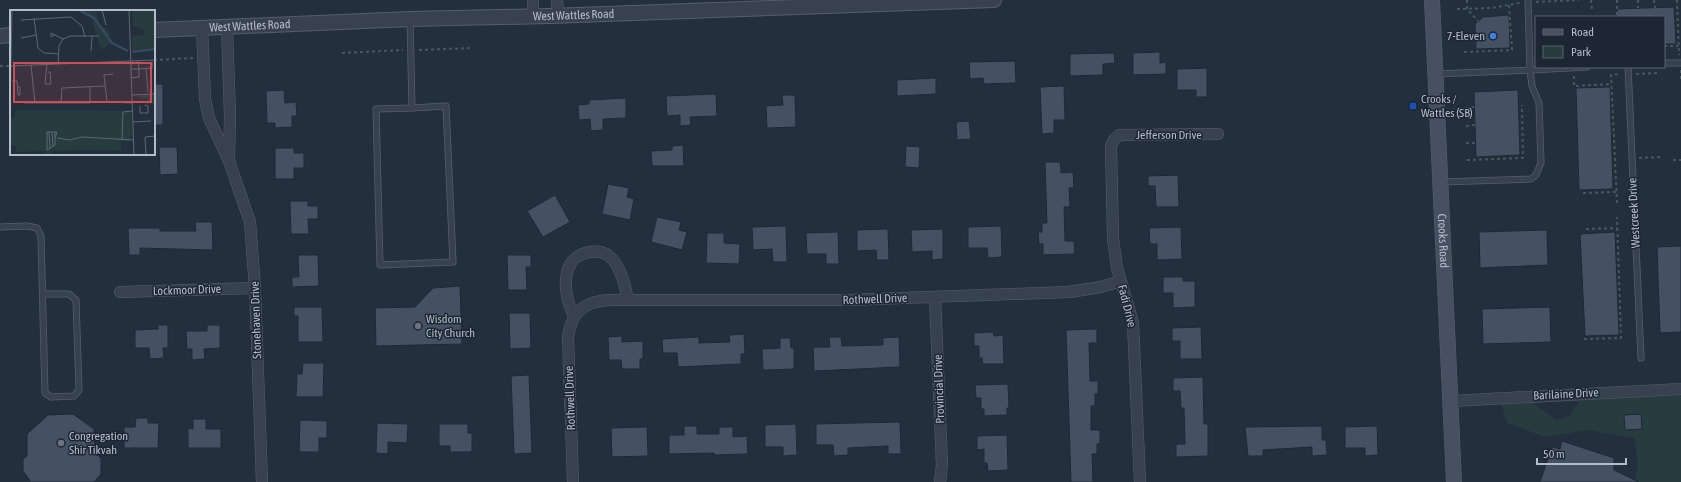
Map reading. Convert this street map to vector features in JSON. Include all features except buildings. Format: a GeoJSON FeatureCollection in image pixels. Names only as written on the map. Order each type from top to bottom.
{"type":"FeatureCollection","features":[{"type":"Feature","properties":{"kind":"main road","name":"Crooks Road"},"geometry":{"type":"LineString","coordinates":[[1432,0],[1452,401],[1454,482]]}},
{"type":"Feature","properties":{"kind":"street"},"geometry":{"type":"LineString","coordinates":[[533,0],[533,16]]}},
{"type":"Feature","properties":{"kind":"street"},"geometry":{"type":"LineString","coordinates":[[557,0],[558,14]]}},
{"type":"Feature","properties":{"kind":"street","name":"West Wattles Road"},"geometry":{"type":"LineString","coordinates":[[155,30],[410,19],[994,0]]}},
{"type":"Feature","properties":{"kind":"street","name":"Stonehaven Drive"},"geometry":{"type":"LineString","coordinates":[[227,27],[230,116],[229,161]]}},
{"type":"Feature","properties":{"kind":"street","name":"Stonehaven Drive"},"geometry":{"type":"LineString","coordinates":[[202,28],[205,99],[209,118],[229,161],[250,222],[255,288],[262,482]]}},
{"type":"Feature","properties":{"kind":"street"},"geometry":{"type":"LineString","coordinates":[[0,36],[10,35]]}},
{"type":"Feature","properties":{"kind":"street","name":"Jefferson Drive"},"geometry":{"type":"LineString","coordinates":[[1119,135],[1218,134]]}},
{"type":"Feature","properties":{"kind":"street","name":"Fadi Drive"},"geometry":{"type":"LineString","coordinates":[[1119,135],[1113,141],[1110,152],[1113,238],[1121,281],[1133,323],[1140,482]]}},
{"type":"Feature","properties":{"kind":"street"},"geometry":{"type":"LineString","coordinates":[[574,316],[568,303],[567,274],[574,260],[582,253],[594,251],[603,252],[612,258],[618,267],[628,300]]}},
{"type":"Feature","properties":{"kind":"street","name":"Rothwell Drive"},"geometry":{"type":"LineString","coordinates":[[573,482],[568,337],[574,316],[590,303],[599,300],[826,300],[1069,292],[1101,287],[1121,281]]}},
{"type":"Feature","properties":{"kind":"street","name":"Lockmoor Drive"},"geometry":{"type":"LineString","coordinates":[[120,292],[255,288]]}},
{"type":"Feature","properties":{"kind":"street","name":"Provincial Drive"},"geometry":{"type":"LineString","coordinates":[[935,296],[942,465],[940,482]]}},
{"type":"Feature","properties":{"kind":"street","name":"Barilaine Drive"},"geometry":{"type":"LineString","coordinates":[[1452,401],[1681,389]]}},
{"type":"Feature","properties":{"kind":"lane"},"geometry":{"type":"LineString","coordinates":[[1442,182],[1522,180],[1531,179],[1536,175],[1541,163],[1539,103],[1532,86],[1530,70],[1528,0]]}},
{"type":"Feature","properties":{"kind":"lane"},"geometry":{"type":"LineString","coordinates":[[410,19],[412,108]]}},
{"type":"Feature","properties":{"kind":"lane"},"geometry":{"type":"LineString","coordinates":[[1665,63],[1681,63]]}},
{"type":"Feature","properties":{"kind":"lane"},"geometry":{"type":"LineString","coordinates":[[1436,74],[1569,68]]}},
{"type":"Feature","properties":{"kind":"lane","name":"Westcreek Drive"},"geometry":{"type":"LineString","coordinates":[[1628,68],[1641,358]]}},
{"type":"Feature","properties":{"kind":"lane"},"geometry":{"type":"LineString","coordinates":[[446,106],[453,262],[380,265],[376,109],[412,108],[446,106]]}},
{"type":"Feature","properties":{"kind":"lane"},"geometry":{"type":"LineString","coordinates":[[0,227],[27,226],[37,228],[40,236],[43,294],[45,393],[51,397],[74,396],[79,390],[76,300],[69,294],[43,294]]}},
{"type":"Feature","properties":{"kind":"path"},"geometry":{"type":"LineString","coordinates":[[1466,0],[1467,9],[1478,21]]}},
{"type":"Feature","properties":{"kind":"path"},"geometry":{"type":"LineString","coordinates":[[1534,2],[1579,0]]}},
{"type":"Feature","properties":{"kind":"path"},"geometry":{"type":"LineString","coordinates":[[1591,0],[1592,10]]}},
{"type":"Feature","properties":{"kind":"path"},"geometry":{"type":"LineString","coordinates":[[1617,0],[1617,16]]}},
{"type":"Feature","properties":{"kind":"path"},"geometry":{"type":"LineString","coordinates":[[1638,0],[1638,8]]}},
{"type":"Feature","properties":{"kind":"path"},"geometry":{"type":"LineString","coordinates":[[1654,0],[1654,8]]}},
{"type":"Feature","properties":{"kind":"path"},"geometry":{"type":"LineString","coordinates":[[1677,0],[1679,56]]}},
{"type":"Feature","properties":{"kind":"path"},"geometry":{"type":"LineString","coordinates":[[1458,9],[1491,8],[1522,2]]}},
{"type":"Feature","properties":{"kind":"path"},"geometry":{"type":"LineString","coordinates":[[1464,52],[1512,50],[1509,4]]}},
{"type":"Feature","properties":{"kind":"path"},"geometry":{"type":"LineString","coordinates":[[1665,46],[1678,46]]}},
{"type":"Feature","properties":{"kind":"path"},"geometry":{"type":"LineString","coordinates":[[155,60],[197,58]]}},
{"type":"Feature","properties":{"kind":"path"},"geometry":{"type":"LineString","coordinates":[[1680,69],[1681,80]]}},
{"type":"Feature","properties":{"kind":"path"},"geometry":{"type":"LineString","coordinates":[[1635,74],[1657,73]]}},
{"type":"Feature","properties":{"kind":"path"},"geometry":{"type":"LineString","coordinates":[[1574,74],[1574,86],[1612,84]]}},
{"type":"Feature","properties":{"kind":"path"},"geometry":{"type":"LineString","coordinates":[[1617,203],[1611,74],[1621,74]]}},
{"type":"Feature","properties":{"kind":"path"},"geometry":{"type":"LineString","coordinates":[[1467,160],[1523,158],[1522,105]]}},
{"type":"Feature","properties":{"kind":"path"},"geometry":{"type":"LineString","coordinates":[[1465,108],[1475,107]]}},
{"type":"Feature","properties":{"kind":"path"},"geometry":{"type":"LineString","coordinates":[[1466,126],[1475,125]]}},
{"type":"Feature","properties":{"kind":"path"},"geometry":{"type":"LineString","coordinates":[[1466,143],[1476,142]]}},
{"type":"Feature","properties":{"kind":"path"},"geometry":{"type":"LineString","coordinates":[[1638,158],[1660,157]]}},
{"type":"Feature","properties":{"kind":"path"},"geometry":{"type":"LineString","coordinates":[[1673,160],[1681,160]]}},
{"type":"Feature","properties":{"kind":"path"},"geometry":{"type":"LineString","coordinates":[[1584,193],[1616,192]]}},
{"type":"Feature","properties":{"kind":"path"},"geometry":{"type":"LineString","coordinates":[[1584,339],[1621,338],[1617,217]]}},
{"type":"Feature","properties":{"kind":"path"},"geometry":{"type":"LineString","coordinates":[[1586,229],[1618,228]]}},
{"type":"Feature","properties":{"kind":"green space"},"geometry":{"type":"Polygon","coordinates":[[[1681,395],[1681,482],[1635,482],[1638,463],[1634,438],[1587,430],[1545,437],[1507,423],[1501,403],[1530,401],[1556,420],[1570,416],[1581,399],[1681,395]]]}},
{"type":"Feature","properties":{"kind":"place","name":"7-Eleven"},"geometry":{"type":"Point","coordinates":[1493,36]}},
{"type":"Feature","properties":{"kind":"place","name":"Crooks / Wattles (SB)"},"geometry":{"type":"Point","coordinates":[1413,106]}},
{"type":"Feature","properties":{"kind":"place","name":"Wisdom City Church"},"geometry":{"type":"Point","coordinates":[418,326]}},
{"type":"Feature","properties":{"kind":"place","name":"Congregation Shir Tikvah"},"geometry":{"type":"Point","coordinates":[61,443]}}]}
